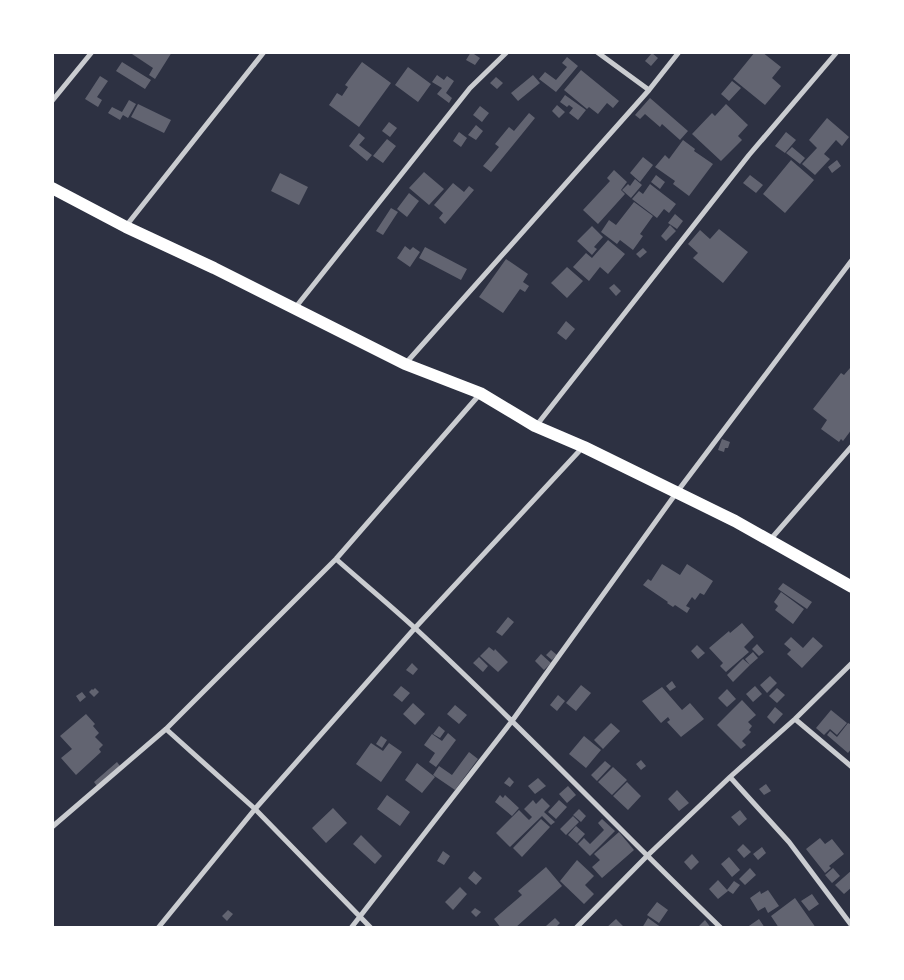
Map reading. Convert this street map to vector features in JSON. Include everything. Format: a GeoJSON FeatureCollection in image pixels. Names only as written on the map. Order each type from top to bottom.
{"type":"FeatureCollection","features":[{"type":"Feature","properties":{"kind":"highway"},"geometry":{"type":"LineString","coordinates":[[52,188],[126,227],[295,308],[406,364],[480,393],[535,426],[584,447],[677,492],[770,540],[852,587]]}},
{"type":"Feature","properties":{"kind":"street"},"geometry":{"type":"LineString","coordinates":[[52,101],[92,52]]}},
{"type":"Feature","properties":{"kind":"street"},"geometry":{"type":"LineString","coordinates":[[126,227],[264,52]]}},
{"type":"Feature","properties":{"kind":"street"},"geometry":{"type":"LineString","coordinates":[[295,308],[470,88],[507,52]]}},
{"type":"Feature","properties":{"kind":"street"},"geometry":{"type":"LineString","coordinates":[[598,52],[649,90]]}},
{"type":"Feature","properties":{"kind":"street"},"geometry":{"type":"LineString","coordinates":[[406,364],[649,90],[679,52]]}},
{"type":"Feature","properties":{"kind":"street"},"geometry":{"type":"LineString","coordinates":[[535,426],[749,155],[837,52]]}},
{"type":"Feature","properties":{"kind":"street"},"geometry":{"type":"LineString","coordinates":[[351,928],[512,721],[677,492],[852,260]]}},
{"type":"Feature","properties":{"kind":"street"},"geometry":{"type":"LineString","coordinates":[[52,827],[166,729],[336,559],[480,393]]}},
{"type":"Feature","properties":{"kind":"street"},"geometry":{"type":"LineString","coordinates":[[770,540],[852,446]]}},
{"type":"Feature","properties":{"kind":"street"},"geometry":{"type":"LineString","coordinates":[[158,928],[255,809],[415,628],[584,447]]}},
{"type":"Feature","properties":{"kind":"street"},"geometry":{"type":"LineString","coordinates":[[336,559],[415,628],[721,928]]}},
{"type":"Feature","properties":{"kind":"street"},"geometry":{"type":"LineString","coordinates":[[576,928],[647,856],[730,777],[795,719],[852,663]]}},
{"type":"Feature","properties":{"kind":"street"},"geometry":{"type":"LineString","coordinates":[[795,719],[852,767]]}},
{"type":"Feature","properties":{"kind":"street"},"geometry":{"type":"LineString","coordinates":[[166,729],[255,809],[371,928]]}},
{"type":"Feature","properties":{"kind":"street"},"geometry":{"type":"LineString","coordinates":[[730,777],[789,842],[852,926]]}},
{"type":"Feature","properties":{"kind":"building"},"geometry":{"type":"Polygon","coordinates":[[[129,52],[172,52],[155,79],[149,75],[153,68],[129,52]]]}},
{"type":"Feature","properties":{"kind":"building"},"geometry":{"type":"Polygon","coordinates":[[[471,52],[480,58],[475,65],[466,60],[471,52]]]}},
{"type":"Feature","properties":{"kind":"building"},"geometry":{"type":"Polygon","coordinates":[[[755,52],[762,52],[781,67],[772,78],[781,86],[765,105],[733,79],[755,52]]]}},
{"type":"Feature","properties":{"kind":"building"},"geometry":{"type":"Polygon","coordinates":[[[652,53],[658,58],[651,66],[645,61],[652,53]]]}},
{"type":"Feature","properties":{"kind":"building"},"geometry":{"type":"Polygon","coordinates":[[[567,57],[578,66],[556,92],[539,79],[545,72],[556,80],[567,67],[562,63],[567,57]]]}},
{"type":"Feature","properties":{"kind":"building"},"geometry":{"type":"Polygon","coordinates":[[[122,62],[151,80],[145,89],[116,71],[122,62]]]}},
{"type":"Feature","properties":{"kind":"building"},"geometry":{"type":"Polygon","coordinates":[[[362,62],[391,83],[359,127],[329,105],[337,93],[342,96],[348,87],[345,85],[362,62]]]}},
{"type":"Feature","properties":{"kind":"building"},"geometry":{"type":"Polygon","coordinates":[[[408,67],[431,84],[418,102],[395,85],[408,67]]]}},
{"type":"Feature","properties":{"kind":"building"},"geometry":{"type":"Polygon","coordinates":[[[581,70],[619,101],[613,108],[607,103],[598,114],[589,107],[587,109],[564,90],[581,70]]]}},
{"type":"Feature","properties":{"kind":"building"},"geometry":{"type":"Polygon","coordinates":[[[437,75],[444,80],[447,76],[454,81],[446,93],[452,98],[449,103],[437,94],[442,88],[432,82],[437,75]]]}},
{"type":"Feature","properties":{"kind":"building"},"geometry":{"type":"Polygon","coordinates":[[[533,75],[540,83],[518,101],[511,93],[533,75]]]}},
{"type":"Feature","properties":{"kind":"building"},"geometry":{"type":"Polygon","coordinates":[[[100,76],[108,81],[97,97],[102,100],[98,107],[85,99],[100,76]]]}},
{"type":"Feature","properties":{"kind":"building"},"geometry":{"type":"Polygon","coordinates":[[[496,77],[503,83],[497,89],[490,83],[496,77]]]}},
{"type":"Feature","properties":{"kind":"building"},"geometry":{"type":"Polygon","coordinates":[[[732,81],[741,88],[729,101],[721,94],[732,81]]]}},
{"type":"Feature","properties":{"kind":"building"},"geometry":{"type":"Polygon","coordinates":[[[565,95],[586,110],[578,120],[569,113],[573,108],[569,105],[567,107],[560,102],[565,95]]]}},
{"type":"Feature","properties":{"kind":"building"},"geometry":{"type":"Polygon","coordinates":[[[650,98],[688,131],[680,140],[662,124],[660,127],[645,114],[640,119],[635,115],[650,98]]]}},
{"type":"Feature","properties":{"kind":"building"},"geometry":{"type":"Polygon","coordinates":[[[129,100],[136,104],[128,118],[123,115],[120,120],[108,113],[112,107],[122,112],[129,100]]]}},
{"type":"Feature","properties":{"kind":"building"},"geometry":{"type":"Polygon","coordinates":[[[138,104],[171,120],[164,133],[131,117],[138,104]]]}},
{"type":"Feature","properties":{"kind":"building"},"geometry":{"type":"Polygon","coordinates":[[[726,104],[748,125],[738,136],[742,140],[721,161],[692,134],[712,113],[715,116],[726,104]]]}},
{"type":"Feature","properties":{"kind":"building"},"geometry":{"type":"Polygon","coordinates":[[[557,105],[565,112],[559,118],[552,111],[557,105]]]}},
{"type":"Feature","properties":{"kind":"building"},"geometry":{"type":"Polygon","coordinates":[[[480,106],[489,113],[482,122],[473,115],[480,106]]]}},
{"type":"Feature","properties":{"kind":"building"},"geometry":{"type":"Polygon","coordinates":[[[529,113],[535,118],[491,172],[483,166],[499,147],[495,144],[509,127],[514,131],[529,113]]]}},
{"type":"Feature","properties":{"kind":"building"},"geometry":{"type":"Polygon","coordinates":[[[827,118],[849,137],[842,146],[836,140],[824,154],[830,159],[815,175],[802,164],[817,148],[809,140],[827,118]]]}},
{"type":"Feature","properties":{"kind":"building"},"geometry":{"type":"Polygon","coordinates":[[[389,122],[397,128],[390,137],[382,131],[389,122]]]}},
{"type":"Feature","properties":{"kind":"building"},"geometry":{"type":"Polygon","coordinates":[[[476,125],[483,131],[476,140],[468,135],[476,125]]]}},
{"type":"Feature","properties":{"kind":"building"},"geometry":{"type":"Polygon","coordinates":[[[459,132],[467,138],[461,147],[453,141],[459,132]]]}},
{"type":"Feature","properties":{"kind":"building"},"geometry":{"type":"Polygon","coordinates":[[[786,132],[796,140],[785,153],[775,146],[786,132]]]}},
{"type":"Feature","properties":{"kind":"building"},"geometry":{"type":"Polygon","coordinates":[[[359,133],[365,138],[359,145],[372,155],[367,161],[349,146],[359,133]]]}},
{"type":"Feature","properties":{"kind":"building"},"geometry":{"type":"Polygon","coordinates":[[[387,139],[396,146],[383,163],[373,156],[387,139]]]}},
{"type":"Feature","properties":{"kind":"building"},"geometry":{"type":"Polygon","coordinates":[[[683,140],[695,149],[694,151],[713,164],[689,196],[673,184],[675,181],[655,167],[665,155],[669,159],[683,140]]]}},
{"type":"Feature","properties":{"kind":"building"},"geometry":{"type":"Polygon","coordinates":[[[792,147],[805,158],[800,164],[786,153],[792,147]]]}},
{"type":"Feature","properties":{"kind":"building"},"geometry":{"type":"Polygon","coordinates":[[[643,157],[653,165],[640,182],[630,173],[643,157]]]}},
{"type":"Feature","properties":{"kind":"building"},"geometry":{"type":"Polygon","coordinates":[[[791,160],[814,180],[785,213],[763,194],[791,160]]]}},
{"type":"Feature","properties":{"kind":"building"},"geometry":{"type":"Polygon","coordinates":[[[837,160],[841,166],[832,173],[828,167],[837,160]]]}},
{"type":"Feature","properties":{"kind":"building"},"geometry":{"type":"Polygon","coordinates":[[[614,170],[627,182],[621,190],[625,194],[598,224],[583,210],[610,181],[607,178],[614,170]]]}},
{"type":"Feature","properties":{"kind":"building"},"geometry":{"type":"Polygon","coordinates":[[[424,172],[444,189],[429,205],[409,188],[424,172]]]}},
{"type":"Feature","properties":{"kind":"building"},"geometry":{"type":"Polygon","coordinates":[[[280,173],[308,187],[299,205],[271,191],[280,173]]]}},
{"type":"Feature","properties":{"kind":"building"},"geometry":{"type":"Polygon","coordinates":[[[656,175],[665,182],[660,189],[651,182],[656,175]]]}},
{"type":"Feature","properties":{"kind":"building"},"geometry":{"type":"Polygon","coordinates":[[[750,175],[763,185],[756,193],[743,183],[750,175]]]}},
{"type":"Feature","properties":{"kind":"building"},"geometry":{"type":"Polygon","coordinates":[[[635,179],[642,185],[631,198],[622,190],[628,184],[630,186],[635,179]]]}},
{"type":"Feature","properties":{"kind":"building"},"geometry":{"type":"Polygon","coordinates":[[[453,183],[464,192],[469,186],[474,190],[445,224],[439,218],[443,213],[434,205],[453,183]]]}},
{"type":"Feature","properties":{"kind":"building"},"geometry":{"type":"Polygon","coordinates":[[[650,184],[676,204],[669,213],[664,209],[657,218],[632,199],[639,191],[643,194],[650,184]]]}},
{"type":"Feature","properties":{"kind":"building"},"geometry":{"type":"Polygon","coordinates":[[[409,193],[419,201],[407,217],[397,209],[409,193]]]}},
{"type":"Feature","properties":{"kind":"building"},"geometry":{"type":"Polygon","coordinates":[[[634,202],[653,216],[640,234],[643,236],[633,250],[620,240],[617,244],[601,232],[609,220],[616,225],[634,202]]]}},
{"type":"Feature","properties":{"kind":"building"},"geometry":{"type":"Polygon","coordinates":[[[391,208],[398,212],[383,235],[376,231],[391,208]]]}},
{"type":"Feature","properties":{"kind":"building"},"geometry":{"type":"Polygon","coordinates":[[[675,214],[683,221],[677,229],[668,223],[675,214]]]}},
{"type":"Feature","properties":{"kind":"building"},"geometry":{"type":"Polygon","coordinates":[[[670,225],[676,231],[666,241],[661,236],[670,225]]]}},
{"type":"Feature","properties":{"kind":"building"},"geometry":{"type":"Polygon","coordinates":[[[592,226],[603,237],[594,247],[597,249],[592,255],[577,241],[592,226]]]}},
{"type":"Feature","properties":{"kind":"building"},"geometry":{"type":"Polygon","coordinates":[[[719,229],[748,252],[723,283],[693,258],[698,253],[688,244],[700,230],[710,239],[719,229]]]}},
{"type":"Feature","properties":{"kind":"building"},"geometry":{"type":"Polygon","coordinates":[[[608,240],[625,254],[608,274],[600,267],[589,281],[573,267],[586,253],[592,258],[608,240]]]}},
{"type":"Feature","properties":{"kind":"building"},"geometry":{"type":"Polygon","coordinates":[[[405,246],[410,250],[413,247],[420,252],[410,267],[397,258],[405,246]]]}},
{"type":"Feature","properties":{"kind":"building"},"geometry":{"type":"Polygon","coordinates":[[[425,247],[467,269],[461,280],[419,258],[425,247]]]}},
{"type":"Feature","properties":{"kind":"building"},"geometry":{"type":"Polygon","coordinates":[[[643,248],[647,252],[640,258],[636,254],[643,248]]]}},
{"type":"Feature","properties":{"kind":"building"},"geometry":{"type":"Polygon","coordinates":[[[506,259],[528,274],[523,282],[529,286],[525,292],[520,289],[503,313],[479,297],[506,259]]]}},
{"type":"Feature","properties":{"kind":"building"},"geometry":{"type":"Polygon","coordinates":[[[567,267],[583,281],[567,298],[551,283],[567,267]]]}},
{"type":"Feature","properties":{"kind":"building"},"geometry":{"type":"Polygon","coordinates":[[[614,284],[621,291],[616,296],[609,288],[614,284]]]}},
{"type":"Feature","properties":{"kind":"building"},"geometry":{"type":"Polygon","coordinates":[[[566,321],[575,329],[566,340],[557,333],[566,321]]]}},
{"type":"Feature","properties":{"kind":"building"},"geometry":{"type":"Polygon","coordinates":[[[850,368],[852,429],[843,441],[841,439],[839,442],[821,429],[827,420],[813,409],[841,373],[844,375],[850,368]]]}},
{"type":"Feature","properties":{"kind":"building"},"geometry":{"type":"Polygon","coordinates":[[[722,439],[730,442],[724,452],[718,450],[722,439]]]}},
{"type":"Feature","properties":{"kind":"building"},"geometry":{"type":"Polygon","coordinates":[[[662,564],[680,575],[687,564],[713,581],[704,595],[700,593],[695,600],[692,597],[686,606],[690,608],[687,613],[675,605],[673,607],[643,585],[648,579],[651,581],[662,564]]]}},
{"type":"Feature","properties":{"kind":"building"},"geometry":{"type":"Polygon","coordinates":[[[783,583],[812,602],[807,609],[778,589],[783,583]]]}},
{"type":"Feature","properties":{"kind":"building"},"geometry":{"type":"Polygon","coordinates":[[[781,592],[804,609],[793,624],[775,610],[778,606],[774,602],[781,592]]]}},
{"type":"Feature","properties":{"kind":"building"},"geometry":{"type":"Polygon","coordinates":[[[508,617],[514,622],[502,636],[496,632],[508,617]]]}},
{"type":"Feature","properties":{"kind":"building"},"geometry":{"type":"Polygon","coordinates":[[[742,623],[754,637],[744,647],[749,652],[726,672],[720,666],[723,663],[709,648],[742,623]]]}},
{"type":"Feature","properties":{"kind":"building"},"geometry":{"type":"Polygon","coordinates":[[[791,637],[803,648],[813,637],[823,646],[802,668],[787,654],[791,650],[784,644],[791,637]]]}},
{"type":"Feature","properties":{"kind":"building"},"geometry":{"type":"Polygon","coordinates":[[[757,644],[764,652],[759,656],[752,649],[757,644]]]}},
{"type":"Feature","properties":{"kind":"building"},"geometry":{"type":"Polygon","coordinates":[[[697,645],[705,653],[698,659],[691,651],[697,645]]]}},
{"type":"Feature","properties":{"kind":"building"},"geometry":{"type":"Polygon","coordinates":[[[489,647],[494,651],[495,649],[508,662],[498,672],[480,656],[489,647]]]}},
{"type":"Feature","properties":{"kind":"building"},"geometry":{"type":"Polygon","coordinates":[[[551,650],[557,655],[552,660],[546,655],[551,650]]]}},
{"type":"Feature","properties":{"kind":"building"},"geometry":{"type":"Polygon","coordinates":[[[753,652],[758,658],[750,665],[745,659],[753,652]]]}},
{"type":"Feature","properties":{"kind":"building"},"geometry":{"type":"Polygon","coordinates":[[[541,654],[551,663],[544,670],[535,661],[541,654]]]}},
{"type":"Feature","properties":{"kind":"building"},"geometry":{"type":"Polygon","coordinates":[[[479,657],[488,666],[483,672],[473,663],[479,657]]]}},
{"type":"Feature","properties":{"kind":"building"},"geometry":{"type":"Polygon","coordinates":[[[743,659],[750,665],[733,682],[727,675],[743,659]]]}},
{"type":"Feature","properties":{"kind":"building"},"geometry":{"type":"Polygon","coordinates":[[[412,663],[418,669],[413,675],[406,670],[412,663]]]}},
{"type":"Feature","properties":{"kind":"building"},"geometry":{"type":"Polygon","coordinates":[[[770,676],[777,683],[767,693],[760,685],[770,676]]]}},
{"type":"Feature","properties":{"kind":"building"},"geometry":{"type":"Polygon","coordinates":[[[672,681],[676,687],[670,691],[666,686],[672,681]]]}},
{"type":"Feature","properties":{"kind":"building"},"geometry":{"type":"Polygon","coordinates":[[[581,685],[591,693],[576,711],[566,703],[581,685]]]}},
{"type":"Feature","properties":{"kind":"building"},"geometry":{"type":"Polygon","coordinates":[[[401,686],[410,693],[402,702],[393,695],[401,686]]]}},
{"type":"Feature","properties":{"kind":"building"},"geometry":{"type":"Polygon","coordinates":[[[755,686],[762,694],[753,702],[746,694],[755,686]]]}},
{"type":"Feature","properties":{"kind":"building"},"geometry":{"type":"Polygon","coordinates":[[[662,687],[682,710],[690,703],[704,719],[681,737],[667,722],[670,720],[668,717],[661,723],[642,701],[662,687]]]}},
{"type":"Feature","properties":{"kind":"building"},"geometry":{"type":"Polygon","coordinates":[[[95,688],[99,692],[94,697],[89,692],[95,688]]]}},
{"type":"Feature","properties":{"kind":"building"},"geometry":{"type":"Polygon","coordinates":[[[777,688],[785,695],[777,703],[769,696],[777,688]]]}},
{"type":"Feature","properties":{"kind":"building"},"geometry":{"type":"Polygon","coordinates":[[[727,689],[736,699],[727,707],[718,698],[727,689]]]}},
{"type":"Feature","properties":{"kind":"building"},"geometry":{"type":"Polygon","coordinates":[[[82,692],[86,697],[80,702],[76,696],[82,692]]]}},
{"type":"Feature","properties":{"kind":"building"},"geometry":{"type":"Polygon","coordinates":[[[558,695],[565,701],[557,711],[550,705],[558,695]]]}},
{"type":"Feature","properties":{"kind":"building"},"geometry":{"type":"Polygon","coordinates":[[[742,700],[756,715],[748,722],[752,726],[749,730],[751,732],[742,741],[746,745],[741,749],[717,725],[742,700]]]}},
{"type":"Feature","properties":{"kind":"building"},"geometry":{"type":"Polygon","coordinates":[[[413,703],[425,714],[415,725],[403,714],[413,703]]]}},
{"type":"Feature","properties":{"kind":"building"},"geometry":{"type":"Polygon","coordinates":[[[455,705],[467,715],[459,724],[447,714],[455,705]]]}},
{"type":"Feature","properties":{"kind":"building"},"geometry":{"type":"Polygon","coordinates":[[[775,707],[783,714],[774,724],[767,717],[775,707]]]}},
{"type":"Feature","properties":{"kind":"building"},"geometry":{"type":"Polygon","coordinates":[[[831,710],[847,723],[837,735],[830,729],[824,735],[816,728],[831,710]]]}},
{"type":"Feature","properties":{"kind":"building"},"geometry":{"type":"Polygon","coordinates":[[[86,714],[95,724],[93,726],[99,733],[95,737],[103,745],[99,749],[101,752],[76,775],[61,758],[72,749],[60,736],[86,714]]]}},
{"type":"Feature","properties":{"kind":"building"},"geometry":{"type":"Polygon","coordinates":[[[611,723],[620,731],[603,749],[594,740],[611,723]]]}},
{"type":"Feature","properties":{"kind":"building"},"geometry":{"type":"Polygon","coordinates":[[[848,723],[852,725],[852,748],[848,753],[827,735],[830,731],[837,737],[848,723]]]}},
{"type":"Feature","properties":{"kind":"building"},"geometry":{"type":"Polygon","coordinates":[[[439,726],[445,731],[440,738],[433,734],[439,726]]]}},
{"type":"Feature","properties":{"kind":"building"},"geometry":{"type":"Polygon","coordinates":[[[448,733],[456,740],[436,767],[429,762],[435,753],[424,745],[432,734],[442,741],[448,733]]]}},
{"type":"Feature","properties":{"kind":"building"},"geometry":{"type":"Polygon","coordinates":[[[381,736],[387,740],[382,748],[376,744],[381,736]]]}},
{"type":"Feature","properties":{"kind":"building"},"geometry":{"type":"Polygon","coordinates":[[[584,736],[601,750],[586,768],[569,754],[584,736]]]}},
{"type":"Feature","properties":{"kind":"building"},"geometry":{"type":"Polygon","coordinates":[[[371,743],[383,751],[389,743],[402,752],[381,782],[356,764],[371,743]]]}},
{"type":"Feature","properties":{"kind":"building"},"geometry":{"type":"Polygon","coordinates":[[[469,752],[478,759],[455,790],[433,775],[439,766],[452,775],[469,752]]]}},
{"type":"Feature","properties":{"kind":"building"},"geometry":{"type":"Polygon","coordinates":[[[641,760],[646,766],[641,770],[636,764],[641,760]]]}},
{"type":"Feature","properties":{"kind":"building"},"geometry":{"type":"Polygon","coordinates":[[[605,761],[611,766],[597,781],[591,775],[605,761]]]}},
{"type":"Feature","properties":{"kind":"building"},"geometry":{"type":"Polygon","coordinates":[[[117,762],[120,766],[97,786],[94,782],[117,762]]]}},
{"type":"Feature","properties":{"kind":"building"},"geometry":{"type":"Polygon","coordinates":[[[417,763],[435,777],[422,793],[405,780],[417,763]]]}},
{"type":"Feature","properties":{"kind":"building"},"geometry":{"type":"Polygon","coordinates":[[[613,767],[627,780],[612,795],[598,782],[613,767]]]}},
{"type":"Feature","properties":{"kind":"building"},"geometry":{"type":"Polygon","coordinates":[[[509,777],[514,782],[510,787],[504,783],[509,777]]]}},
{"type":"Feature","properties":{"kind":"building"},"geometry":{"type":"Polygon","coordinates":[[[538,778],[546,786],[535,794],[528,786],[538,778]]]}},
{"type":"Feature","properties":{"kind":"building"},"geometry":{"type":"Polygon","coordinates":[[[627,782],[641,796],[628,810],[613,796],[627,782]]]}},
{"type":"Feature","properties":{"kind":"building"},"geometry":{"type":"Polygon","coordinates":[[[766,784],[771,791],[764,795],[759,789],[766,784]]]}},
{"type":"Feature","properties":{"kind":"building"},"geometry":{"type":"Polygon","coordinates":[[[568,786],[576,795],[567,803],[559,794],[568,786]]]}},
{"type":"Feature","properties":{"kind":"building"},"geometry":{"type":"Polygon","coordinates":[[[677,790],[689,803],[679,811],[668,799],[677,790]]]}},
{"type":"Feature","properties":{"kind":"building"},"geometry":{"type":"Polygon","coordinates":[[[387,795],[410,812],[400,826],[377,809],[387,795]]]}},
{"type":"Feature","properties":{"kind":"building"},"geometry":{"type":"Polygon","coordinates":[[[500,795],[503,798],[505,795],[519,808],[512,816],[495,802],[500,795]]]}},
{"type":"Feature","properties":{"kind":"building"},"geometry":{"type":"Polygon","coordinates":[[[542,798],[550,806],[544,812],[555,822],[551,825],[542,816],[510,847],[496,833],[519,810],[529,820],[532,817],[524,809],[533,800],[536,804],[542,798]]]}},
{"type":"Feature","properties":{"kind":"building"},"geometry":{"type":"Polygon","coordinates":[[[559,800],[567,807],[556,819],[548,812],[559,800]]]}},
{"type":"Feature","properties":{"kind":"building"},"geometry":{"type":"Polygon","coordinates":[[[333,808],[347,823],[326,843],[312,828],[333,808]]]}},
{"type":"Feature","properties":{"kind":"building"},"geometry":{"type":"Polygon","coordinates":[[[579,809],[586,816],[581,822],[573,815],[579,809]]]}},
{"type":"Feature","properties":{"kind":"building"},"geometry":{"type":"Polygon","coordinates":[[[740,810],[747,819],[739,826],[731,817],[740,810]]]}},
{"type":"Feature","properties":{"kind":"building"},"geometry":{"type":"Polygon","coordinates":[[[573,816],[579,822],[566,835],[560,829],[573,816]]]}},
{"type":"Feature","properties":{"kind":"building"},"geometry":{"type":"Polygon","coordinates":[[[541,819],[550,827],[522,857],[513,848],[541,819]]]}},
{"type":"Feature","properties":{"kind":"building"},"geometry":{"type":"Polygon","coordinates":[[[602,819],[615,831],[590,856],[578,844],[584,838],[590,844],[604,830],[598,823],[602,819]]]}},
{"type":"Feature","properties":{"kind":"building"},"geometry":{"type":"Polygon","coordinates":[[[576,826],[585,834],[577,843],[568,835],[576,826]]]}},
{"type":"Feature","properties":{"kind":"building"},"geometry":{"type":"Polygon","coordinates":[[[619,832],[634,850],[602,878],[592,867],[600,860],[594,854],[619,832]]]}},
{"type":"Feature","properties":{"kind":"building"},"geometry":{"type":"Polygon","coordinates":[[[361,835],[382,856],[375,864],[353,844],[361,835]]]}},
{"type":"Feature","properties":{"kind":"building"},"geometry":{"type":"Polygon","coordinates":[[[820,838],[825,844],[832,839],[844,854],[829,866],[831,868],[825,873],[806,849],[820,838]]]}},
{"type":"Feature","properties":{"kind":"building"},"geometry":{"type":"Polygon","coordinates":[[[743,844],[751,852],[744,858],[737,850],[743,844]]]}},
{"type":"Feature","properties":{"kind":"building"},"geometry":{"type":"Polygon","coordinates":[[[762,847],[766,853],[758,860],[753,854],[762,847]]]}},
{"type":"Feature","properties":{"kind":"building"},"geometry":{"type":"Polygon","coordinates":[[[443,851],[450,856],[444,865],[437,861],[443,851]]]}},
{"type":"Feature","properties":{"kind":"building"},"geometry":{"type":"Polygon","coordinates":[[[692,854],[699,862],[691,870],[684,862],[692,854]]]}},
{"type":"Feature","properties":{"kind":"building"},"geometry":{"type":"Polygon","coordinates":[[[729,857],[740,870],[732,877],[721,864],[729,857]]]}},
{"type":"Feature","properties":{"kind":"building"},"geometry":{"type":"Polygon","coordinates":[[[577,860],[594,876],[585,885],[594,894],[584,904],[560,881],[577,860]]]}},
{"type":"Feature","properties":{"kind":"building"},"geometry":{"type":"Polygon","coordinates":[[[546,867],[562,886],[515,928],[501,928],[494,919],[522,895],[518,891],[546,867]]]}},
{"type":"Feature","properties":{"kind":"building"},"geometry":{"type":"Polygon","coordinates":[[[750,868],[756,875],[745,885],[739,879],[750,868]]]}},
{"type":"Feature","properties":{"kind":"building"},"geometry":{"type":"Polygon","coordinates":[[[833,868],[840,876],[832,883],[825,875],[833,868]]]}},
{"type":"Feature","properties":{"kind":"building"},"geometry":{"type":"Polygon","coordinates":[[[852,870],[852,887],[844,894],[835,885],[852,870]]]}},
{"type":"Feature","properties":{"kind":"building"},"geometry":{"type":"Polygon","coordinates":[[[474,871],[482,878],[476,885],[468,878],[474,871]]]}},
{"type":"Feature","properties":{"kind":"building"},"geometry":{"type":"Polygon","coordinates":[[[718,880],[728,891],[718,899],[709,889],[718,880]]]}},
{"type":"Feature","properties":{"kind":"building"},"geometry":{"type":"Polygon","coordinates":[[[734,881],[740,885],[733,894],[727,890],[734,881]]]}},
{"type":"Feature","properties":{"kind":"building"},"geometry":{"type":"Polygon","coordinates":[[[460,887],[467,894],[453,910],[445,902],[460,887]]]}},
{"type":"Feature","properties":{"kind":"building"},"geometry":{"type":"Polygon","coordinates":[[[768,890],[779,906],[768,913],[765,907],[758,911],[750,898],[760,891],[761,894],[768,890]]]}},
{"type":"Feature","properties":{"kind":"building"},"geometry":{"type":"Polygon","coordinates":[[[812,894],[819,904],[809,911],[801,901],[812,894]]]}},
{"type":"Feature","properties":{"kind":"building"},"geometry":{"type":"Polygon","coordinates":[[[795,898],[816,928],[779,928],[771,916],[795,898]]]}},
{"type":"Feature","properties":{"kind":"building"},"geometry":{"type":"Polygon","coordinates":[[[657,902],[668,910],[659,923],[647,915],[657,902]]]}},
{"type":"Feature","properties":{"kind":"building"},"geometry":{"type":"Polygon","coordinates":[[[475,908],[481,912],[476,917],[471,912],[475,908]]]}},
{"type":"Feature","properties":{"kind":"building"},"geometry":{"type":"Polygon","coordinates":[[[228,910],[233,914],[227,921],[222,916],[228,910]]]}},
{"type":"Feature","properties":{"kind":"building"},"geometry":{"type":"Polygon","coordinates":[[[555,918],[560,923],[555,928],[547,928],[546,926],[555,918]]]}},
{"type":"Feature","properties":{"kind":"building"},"geometry":{"type":"Polygon","coordinates":[[[648,918],[662,928],[642,928],[648,918]]]}},
{"type":"Feature","properties":{"kind":"building"},"geometry":{"type":"Polygon","coordinates":[[[616,919],[623,926],[622,928],[606,928],[616,919]]]}},
{"type":"Feature","properties":{"kind":"building"},"geometry":{"type":"Polygon","coordinates":[[[759,919],[765,928],[746,928],[759,919]]]}},
{"type":"Feature","properties":{"kind":"building"},"geometry":{"type":"Polygon","coordinates":[[[705,920],[711,928],[697,928],[705,920]]]}}]}
